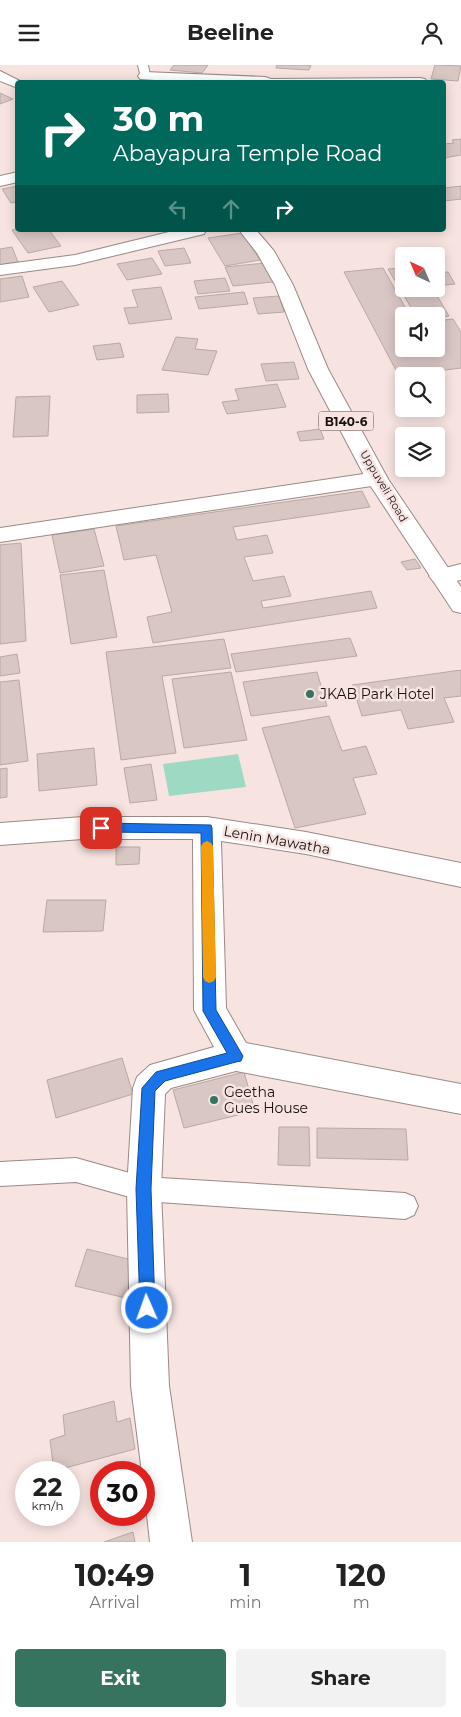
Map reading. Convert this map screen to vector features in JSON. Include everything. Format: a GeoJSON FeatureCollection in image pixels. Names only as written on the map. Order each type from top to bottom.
{"type":"FeatureCollection","features":[{"type":"Feature","properties":{"kind":"street"},"geometry":{"type":"LineString","coordinates":[[144,70],[245,80]]}},
{"type":"Feature","properties":{"kind":"street"},"geometry":{"type":"LineString","coordinates":[[1,76],[15,82]]}},
{"type":"Feature","properties":{"kind":"street"},"geometry":{"type":"LineString","coordinates":[[0,181],[15,178]]}},
{"type":"Feature","properties":{"kind":"street"},"geometry":{"type":"LineString","coordinates":[[0,270],[75,260],[190,232]]}},
{"type":"Feature","properties":{"kind":"street","name":"Uppuveli Road"},"geometry":{"type":"LineString","coordinates":[[249,232],[265,251],[284,285],[318,369],[377,479],[451,574],[461,605]]}},
{"type":"Feature","properties":{"kind":"street"},"geometry":{"type":"LineString","coordinates":[[0,535],[377,479]]}},
{"type":"Feature","properties":{"kind":"street","name":"Lenin Mawatha"},"geometry":{"type":"LineString","coordinates":[[0,834],[83,828],[207,828],[306,843],[461,875]]}},
{"type":"Feature","properties":{"kind":"street"},"geometry":{"type":"LineString","coordinates":[[207,828],[210,1011],[236,1056]]}},
{"type":"Feature","properties":{"kind":"street"},"geometry":{"type":"LineString","coordinates":[[171,1542],[150,1387],[144,1189],[149,1088],[161,1076],[236,1056],[461,1099]]}},
{"type":"Feature","properties":{"kind":"lane"},"geometry":{"type":"LineString","coordinates":[[0,1174],[76,1171],[144,1189],[405,1206]]}},
{"type":"Feature","properties":{"kind":"shaded area"},"geometry":{"type":"Polygon","coordinates":[[[238,754],[246,787],[169,796],[163,764],[238,754]]]}},
{"type":"Feature","properties":{"kind":"building"},"geometry":{"type":"Polygon","coordinates":[[[174,65],[208,65],[202,73],[170,70],[174,65]]]}},
{"type":"Feature","properties":{"kind":"building"},"geometry":{"type":"Polygon","coordinates":[[[277,65],[311,65],[309,70],[276,68],[277,65]]]}},
{"type":"Feature","properties":{"kind":"building"},"geometry":{"type":"Polygon","coordinates":[[[435,65],[461,66],[458,81],[431,79],[435,65]]]}},
{"type":"Feature","properties":{"kind":"building"},"geometry":{"type":"Polygon","coordinates":[[[0,93],[13,99],[0,104],[0,93]]]}},
{"type":"Feature","properties":{"kind":"building"},"geometry":{"type":"Polygon","coordinates":[[[461,139],[461,155],[446,158],[446,144],[454,143],[452,140],[461,139]]]}},
{"type":"Feature","properties":{"kind":"building"},"geometry":{"type":"Polygon","coordinates":[[[461,186],[461,199],[446,201],[446,188],[461,186]]]}},
{"type":"Feature","properties":{"kind":"building"},"geometry":{"type":"Polygon","coordinates":[[[15,187],[15,202],[11,203],[2,189],[15,187]]]}},
{"type":"Feature","properties":{"kind":"building"},"geometry":{"type":"Polygon","coordinates":[[[12,230],[15,230],[15,232],[50,232],[61,246],[28,253],[12,230]]]}},
{"type":"Feature","properties":{"kind":"building"},"geometry":{"type":"Polygon","coordinates":[[[242,233],[260,260],[225,266],[208,238],[242,233]]]}},
{"type":"Feature","properties":{"kind":"building"},"geometry":{"type":"Polygon","coordinates":[[[12,247],[18,262],[0,265],[0,249],[12,247]]]}},
{"type":"Feature","properties":{"kind":"building"},"geometry":{"type":"Polygon","coordinates":[[[184,248],[191,263],[165,266],[158,251],[184,248]]]}},
{"type":"Feature","properties":{"kind":"building"},"geometry":{"type":"Polygon","coordinates":[[[152,258],[162,274],[127,280],[117,264],[152,258]]]}},
{"type":"Feature","properties":{"kind":"building"},"geometry":{"type":"Polygon","coordinates":[[[265,263],[273,282],[233,286],[225,267],[265,263]]]}},
{"type":"Feature","properties":{"kind":"building"},"geometry":{"type":"Polygon","coordinates":[[[383,268],[395,289],[395,297],[399,297],[405,307],[395,307],[395,357],[445,357],[445,320],[453,319],[461,332],[461,368],[445,370],[445,367],[395,368],[344,272],[383,268]]]}},
{"type":"Feature","properties":{"kind":"building"},"geometry":{"type":"Polygon","coordinates":[[[388,269],[395,269],[395,281],[388,269]]]}},
{"type":"Feature","properties":{"kind":"building"},"geometry":{"type":"Polygon","coordinates":[[[445,272],[448,272],[455,284],[445,285],[445,272]]]}},
{"type":"Feature","properties":{"kind":"building"},"geometry":{"type":"Polygon","coordinates":[[[22,276],[29,297],[0,302],[0,279],[22,276]]]}},
{"type":"Feature","properties":{"kind":"building"},"geometry":{"type":"Polygon","coordinates":[[[225,278],[230,291],[198,294],[194,281],[225,278]]]}},
{"type":"Feature","properties":{"kind":"building"},"geometry":{"type":"Polygon","coordinates":[[[62,281],[79,305],[49,312],[33,287],[62,281]]]}},
{"type":"Feature","properties":{"kind":"building"},"geometry":{"type":"Polygon","coordinates":[[[161,287],[172,319],[129,324],[124,308],[138,307],[132,290],[161,287]]]}},
{"type":"Feature","properties":{"kind":"building"},"geometry":{"type":"Polygon","coordinates":[[[244,292],[248,304],[199,309],[195,297],[244,292]]]}},
{"type":"Feature","properties":{"kind":"building"},"geometry":{"type":"Polygon","coordinates":[[[279,296],[284,312],[258,314],[253,298],[279,296]]]}},
{"type":"Feature","properties":{"kind":"building"},"geometry":{"type":"Polygon","coordinates":[[[405,297],[438,297],[444,307],[411,307],[405,297]]]}},
{"type":"Feature","properties":{"kind":"building"},"geometry":{"type":"Polygon","coordinates":[[[176,337],[198,339],[195,349],[217,351],[208,375],[162,370],[176,337]]]}},
{"type":"Feature","properties":{"kind":"building"},"geometry":{"type":"Polygon","coordinates":[[[120,343],[124,357],[97,360],[93,346],[120,343]]]}},
{"type":"Feature","properties":{"kind":"building"},"geometry":{"type":"Polygon","coordinates":[[[294,362],[299,379],[266,381],[261,364],[294,362]]]}},
{"type":"Feature","properties":{"kind":"building"},"geometry":{"type":"Polygon","coordinates":[[[277,384],[286,407],[227,414],[222,402],[239,400],[235,389],[277,384]]]}},
{"type":"Feature","properties":{"kind":"building"},"geometry":{"type":"Polygon","coordinates":[[[168,394],[169,412],[137,413],[137,395],[168,394]]]}},
{"type":"Feature","properties":{"kind":"building"},"geometry":{"type":"Polygon","coordinates":[[[50,396],[48,436],[13,437],[16,397],[50,396]]]}},
{"type":"Feature","properties":{"kind":"building"},"geometry":{"type":"Polygon","coordinates":[[[320,429],[324,439],[300,441],[297,432],[320,429]]]}},
{"type":"Feature","properties":{"kind":"building"},"geometry":{"type":"Polygon","coordinates":[[[362,491],[370,507],[233,527],[237,540],[267,535],[273,553],[244,557],[253,581],[284,576],[291,596],[261,601],[263,608],[371,591],[377,608],[153,643],[147,617],[172,612],[156,555],[124,560],[116,526],[362,491]]]}},
{"type":"Feature","properties":{"kind":"building"},"geometry":{"type":"Polygon","coordinates":[[[94,529],[104,566],[60,573],[52,535],[94,529]]]}},
{"type":"Feature","properties":{"kind":"building"},"geometry":{"type":"Polygon","coordinates":[[[21,543],[26,641],[0,644],[0,545],[21,543]]]}},
{"type":"Feature","properties":{"kind":"building"},"geometry":{"type":"Polygon","coordinates":[[[415,559],[421,568],[407,570],[401,562],[415,559]]]}},
{"type":"Feature","properties":{"kind":"building"},"geometry":{"type":"Polygon","coordinates":[[[104,570],[117,637],[71,644],[60,575],[104,570]]]}},
{"type":"Feature","properties":{"kind":"building"},"geometry":{"type":"Polygon","coordinates":[[[350,638],[357,656],[236,672],[231,654],[350,638]]]}},
{"type":"Feature","properties":{"kind":"building"},"geometry":{"type":"Polygon","coordinates":[[[224,639],[231,668],[162,676],[176,753],[121,760],[106,652],[224,639]]]}},
{"type":"Feature","properties":{"kind":"building"},"geometry":{"type":"Polygon","coordinates":[[[17,654],[20,673],[0,676],[0,657],[17,654]]]}},
{"type":"Feature","properties":{"kind":"building"},"geometry":{"type":"Polygon","coordinates":[[[461,670],[461,696],[444,698],[454,722],[408,729],[401,710],[362,716],[352,685],[461,670]]]}},
{"type":"Feature","properties":{"kind":"building"},"geometry":{"type":"Polygon","coordinates":[[[231,672],[247,740],[184,748],[172,679],[231,672]]]}},
{"type":"Feature","properties":{"kind":"building"},"geometry":{"type":"Polygon","coordinates":[[[317,672],[327,706],[251,716],[243,682],[317,672]]]}},
{"type":"Feature","properties":{"kind":"building"},"geometry":{"type":"Polygon","coordinates":[[[19,680],[28,761],[0,765],[0,682],[19,680]]]}},
{"type":"Feature","properties":{"kind":"building"},"geometry":{"type":"Polygon","coordinates":[[[329,716],[342,751],[366,746],[377,774],[353,778],[366,814],[295,828],[262,728],[329,716]]]}},
{"type":"Feature","properties":{"kind":"building"},"geometry":{"type":"Polygon","coordinates":[[[94,748],[97,785],[39,791],[37,754],[94,748]]]}},
{"type":"Feature","properties":{"kind":"building"},"geometry":{"type":"Polygon","coordinates":[[[151,764],[157,800],[130,803],[124,768],[151,764]]]}},
{"type":"Feature","properties":{"kind":"building"},"geometry":{"type":"Polygon","coordinates":[[[7,768],[7,797],[0,798],[0,769],[7,768]]]}},
{"type":"Feature","properties":{"kind":"building"},"geometry":{"type":"Polygon","coordinates":[[[116,847],[140,847],[139,864],[116,865],[116,847]]]}},
{"type":"Feature","properties":{"kind":"building"},"geometry":{"type":"Polygon","coordinates":[[[47,900],[106,900],[103,931],[43,932],[47,900]]]}},
{"type":"Feature","properties":{"kind":"building"},"geometry":{"type":"Polygon","coordinates":[[[122,1058],[133,1094],[56,1118],[47,1080],[122,1058]]]}},
{"type":"Feature","properties":{"kind":"building","name":"Geetha Gues House"},"geometry":{"type":"Polygon","coordinates":[[[244,1072],[255,1111],[184,1128],[173,1090],[244,1072]]]}},
{"type":"Feature","properties":{"kind":"building"},"geometry":{"type":"Polygon","coordinates":[[[279,1127],[309,1127],[310,1166],[278,1165],[279,1127]]]}},
{"type":"Feature","properties":{"kind":"building"},"geometry":{"type":"Polygon","coordinates":[[[317,1128],[406,1129],[408,1160],[317,1158],[317,1128]]]}},
{"type":"Feature","properties":{"kind":"building"},"geometry":{"type":"Polygon","coordinates":[[[87,1249],[136,1261],[126,1298],[75,1286],[87,1249]]]}},
{"type":"Feature","properties":{"kind":"building"},"geometry":{"type":"Polygon","coordinates":[[[114,1401],[117,1422],[130,1418],[135,1449],[80,1464],[80,1461],[53,1461],[50,1440],[65,1435],[63,1415],[114,1401]]]}},
{"type":"Feature","properties":{"kind":"building"},"geometry":{"type":"Polygon","coordinates":[[[133,1532],[135,1542],[104,1542],[133,1532]]]}},
{"type":"Feature","properties":{"kind":"slow traffic"},"geometry":{"type":"LineString","coordinates":[[207,846],[209,977]]}},
{"type":"Feature","properties":{"kind":"place","name":"JKAB Park Hotel"},"geometry":{"type":"Point","coordinates":[310,694]}},
{"type":"Feature","properties":{"kind":"place","name":"Geetha Gues House"},"geometry":{"type":"Point","coordinates":[214,1100]}},
{"type":"Feature","properties":{"kind":"route"},"geometry":{"type":"LineString","coordinates":[[101,828],[207,828],[210,1011],[236,1056],[161,1076],[149,1088],[144,1189],[147,1308]]}}]}
